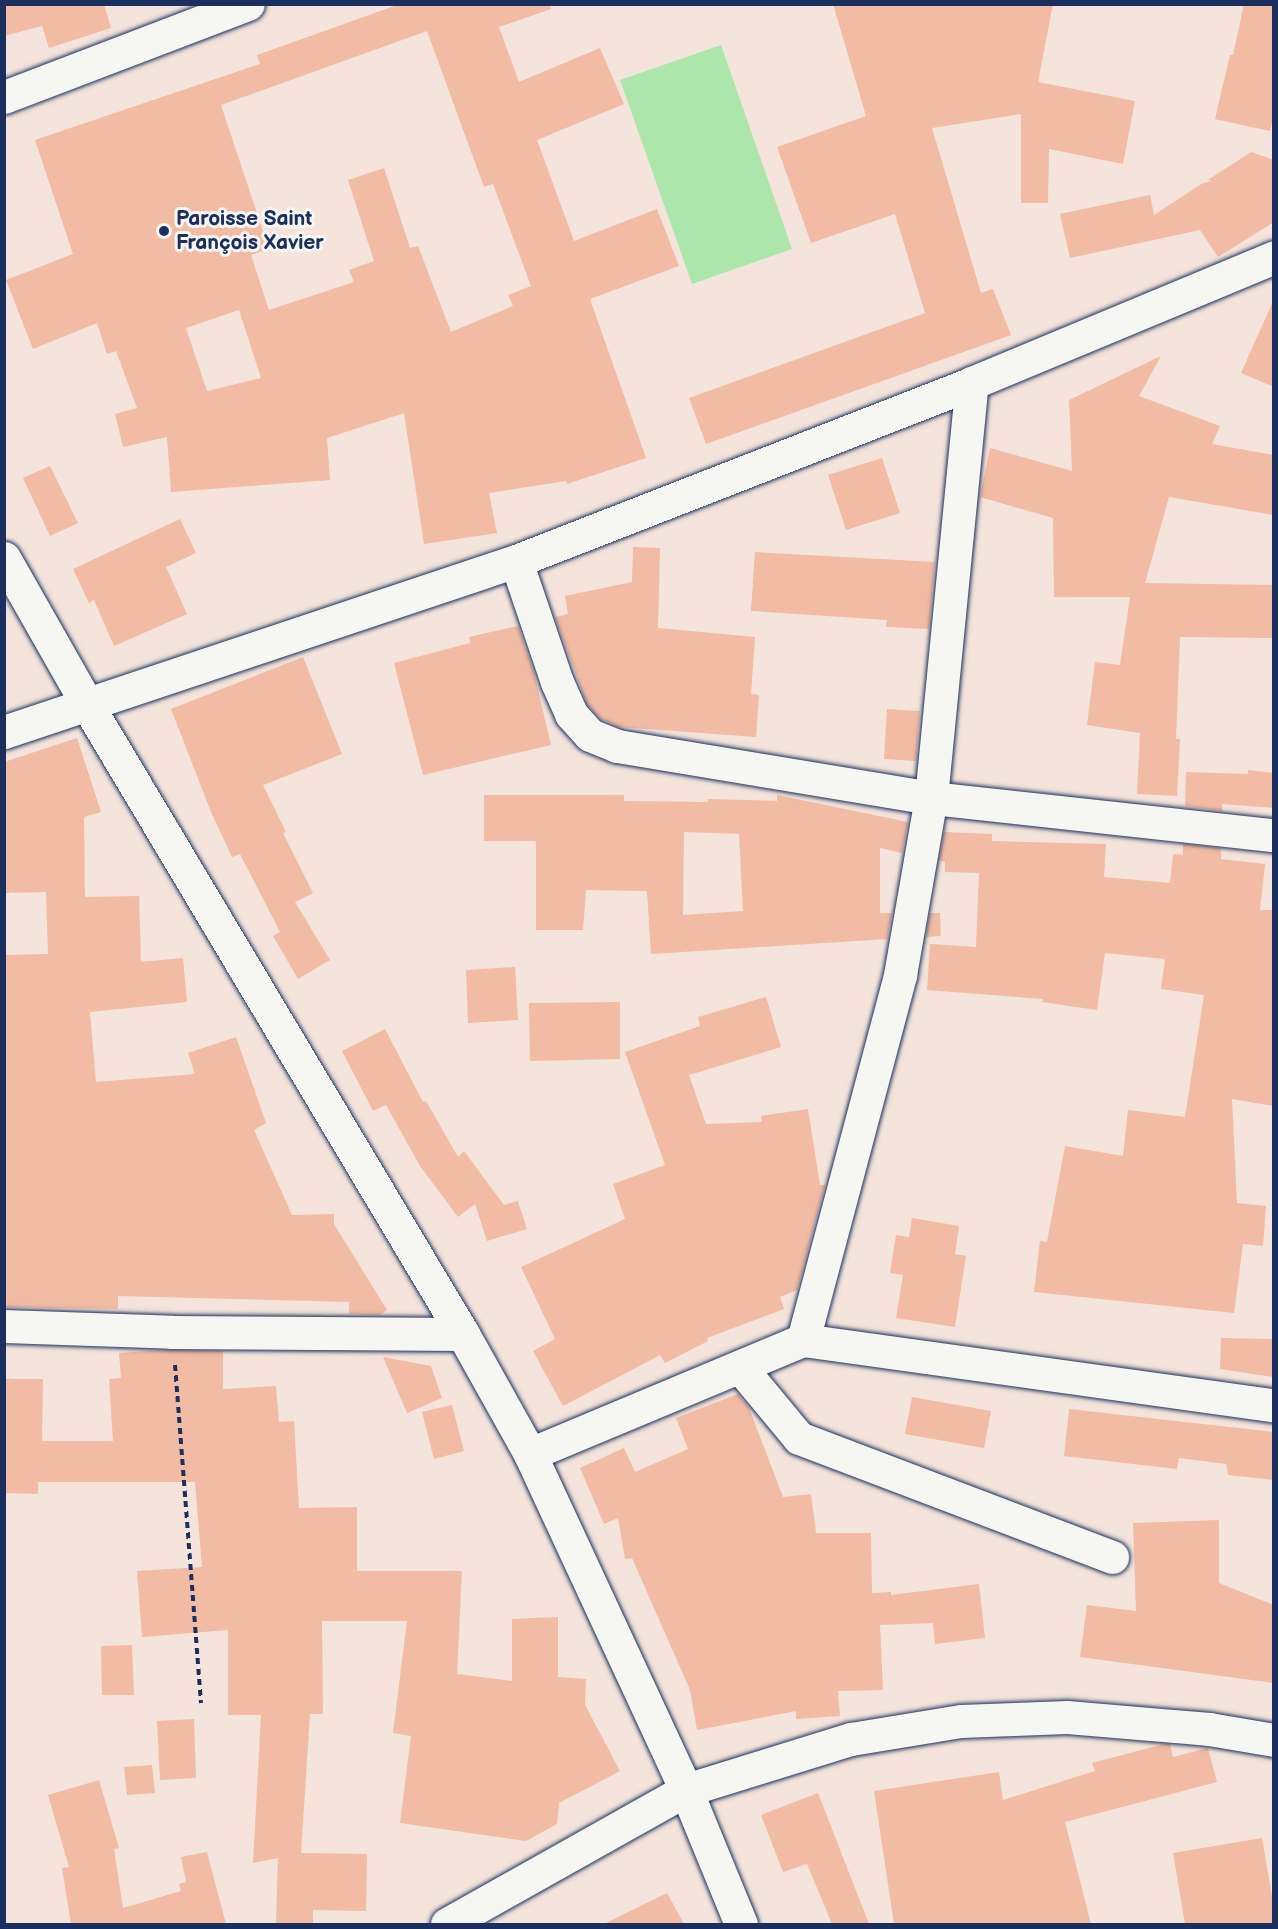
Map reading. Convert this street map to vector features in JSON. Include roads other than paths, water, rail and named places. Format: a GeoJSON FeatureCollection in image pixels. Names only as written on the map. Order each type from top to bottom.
{"type":"FeatureCollection","features":[{"type":"Feature","properties":{"kind":"street"},"geometry":{"type":"LineString","coordinates":[[4,97],[248,4]]}},
{"type":"Feature","properties":{"kind":"street"},"geometry":{"type":"LineString","coordinates":[[4,732],[88,706],[516,561],[972,384],[1274,257]]}},
{"type":"Feature","properties":{"kind":"street"},"geometry":{"type":"LineString","coordinates":[[803,1340],[900,975],[931,798],[972,384]]}},
{"type":"Feature","properties":{"kind":"street"},"geometry":{"type":"LineString","coordinates":[[4,558],[88,706],[463,1334],[530,1454],[686,1790],[741,1924]]}},
{"type":"Feature","properties":{"kind":"street"},"geometry":{"type":"LineString","coordinates":[[516,561],[557,682],[572,714],[590,735],[617,746],[931,798],[1274,836]]}},
{"type":"Feature","properties":{"kind":"street"},"geometry":{"type":"LineString","coordinates":[[4,1326],[172,1332],[463,1334]]}},
{"type":"Feature","properties":{"kind":"street"},"geometry":{"type":"LineString","coordinates":[[530,1454],[803,1340],[1274,1405]]}},
{"type":"Feature","properties":{"kind":"street"},"geometry":{"type":"LineString","coordinates":[[740,1367],[799,1438],[1112,1557]]}},
{"type":"Feature","properties":{"kind":"street"},"geometry":{"type":"LineString","coordinates":[[447,1924],[686,1790],[851,1739],[961,1721],[1066,1717],[1209,1729],[1274,1740]]}},
{"type":"Feature","properties":{"kind":"place","name":"Paroisse Saint François Xavier"},"geometry":{"type":"Point","coordinates":[164,231]}}]}
